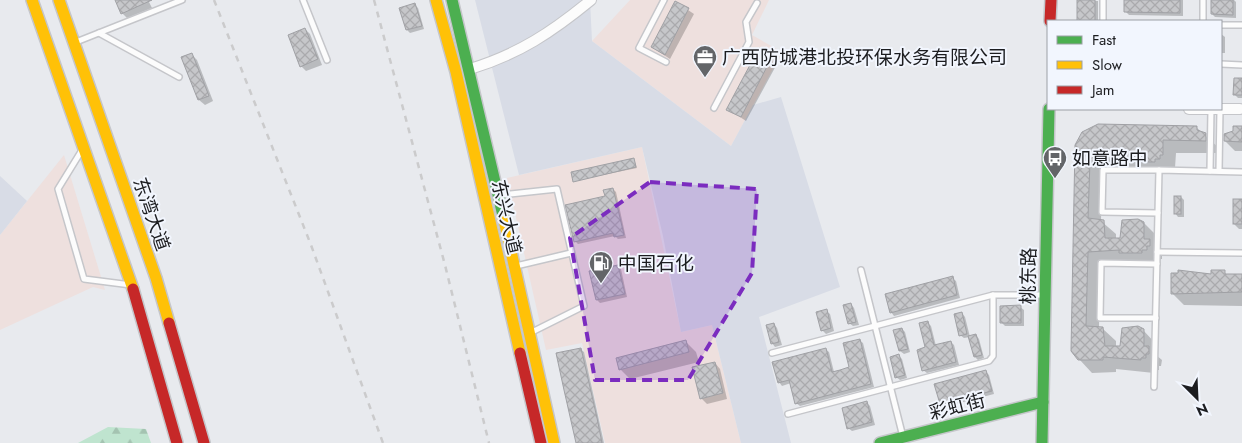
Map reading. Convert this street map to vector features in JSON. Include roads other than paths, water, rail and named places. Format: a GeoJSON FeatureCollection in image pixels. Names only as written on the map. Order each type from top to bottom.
{"type":"FeatureCollection","features":[{"type":"Feature","properties":{"kind":"main road"},"geometry":{"type":"LineString","coordinates":[[32,0],[132,286],[177,443]]}},
{"type":"Feature","properties":{"kind":"main road","name":"东湾大道"},"geometry":{"type":"LineString","coordinates":[[58,0],[156,278],[204,443]]}},
{"type":"Feature","properties":{"kind":"main road","name":"东兴大道"},"geometry":{"type":"LineString","coordinates":[[436,0],[456,72],[541,443]]}},
{"type":"Feature","properties":{"kind":"main road","name":"东兴大道"},"geometry":{"type":"LineString","coordinates":[[452,0],[470,69],[554,443]]}},
{"type":"Feature","properties":{"kind":"main road"},"geometry":{"type":"LineString","coordinates":[[1050,20],[1051,0]]}},
{"type":"Feature","properties":{"kind":"main road","name":"桃东路"},"geometry":{"type":"LineString","coordinates":[[1042,443],[1048,110]]}},
{"type":"Feature","properties":{"kind":"main road","name":"彩虹街"},"geometry":{"type":"LineString","coordinates":[[880,443],[1043,402]]}},
{"type":"Feature","properties":{"kind":"street"},"geometry":{"type":"LineString","coordinates":[[470,69],[500,60],[555,30],[591,0]]}},
{"type":"Feature","properties":{"kind":"street"},"geometry":{"type":"LineString","coordinates":[[1222,109],[1240,110]]}},
{"type":"Feature","properties":{"kind":"lane"},"geometry":{"type":"LineString","coordinates":[[74,43],[182,0]]}},
{"type":"Feature","properties":{"kind":"lane"},"geometry":{"type":"LineString","coordinates":[[302,0],[327,60]]}},
{"type":"Feature","properties":{"kind":"lane"},"geometry":{"type":"LineString","coordinates":[[664,0],[639,48],[666,62]]}},
{"type":"Feature","properties":{"kind":"lane"},"geometry":{"type":"LineString","coordinates":[[1103,20],[1104,0]]}},
{"type":"Feature","properties":{"kind":"lane"},"geometry":{"type":"LineString","coordinates":[[1202,20],[1203,0]]}},
{"type":"Feature","properties":{"kind":"lane"},"geometry":{"type":"LineString","coordinates":[[714,108],[749,42],[746,22],[755,1]]}},
{"type":"Feature","properties":{"kind":"lane"},"geometry":{"type":"LineString","coordinates":[[1222,25],[1242,25]]}},
{"type":"Feature","properties":{"kind":"lane"},"geometry":{"type":"LineString","coordinates":[[99,33],[179,77]]}},
{"type":"Feature","properties":{"kind":"lane"},"geometry":{"type":"LineString","coordinates":[[1222,64],[1242,64]]}},
{"type":"Feature","properties":{"kind":"lane"},"geometry":{"type":"LineString","coordinates":[[1210,171],[1211,110]]}},
{"type":"Feature","properties":{"kind":"lane"},"geometry":{"type":"LineString","coordinates":[[1219,171],[1220,110]]}},
{"type":"Feature","properties":{"kind":"lane"},"geometry":{"type":"LineString","coordinates":[[84,148],[58,190],[84,279],[132,286]]}},
{"type":"Feature","properties":{"kind":"lane"},"geometry":{"type":"LineString","coordinates":[[1158,212],[1102,212],[1103,170],[1242,172]]}},
{"type":"Feature","properties":{"kind":"lane"},"geometry":{"type":"LineString","coordinates":[[1154,387],[1158,170]]}},
{"type":"Feature","properties":{"kind":"lane"},"geometry":{"type":"LineString","coordinates":[[498,195],[557,189],[572,253],[584,306],[530,333]]}},
{"type":"Feature","properties":{"kind":"lane"},"geometry":{"type":"LineString","coordinates":[[1157,252],[1242,253]]}},
{"type":"Feature","properties":{"kind":"lane"},"geometry":{"type":"LineString","coordinates":[[514,266],[572,253]]}},
{"type":"Feature","properties":{"kind":"lane"},"geometry":{"type":"LineString","coordinates":[[1156,318],[1100,318],[1100,309],[1102,263],[1157,264]]}},
{"type":"Feature","properties":{"kind":"lane"},"geometry":{"type":"LineString","coordinates":[[861,270],[903,437]]}},
{"type":"Feature","properties":{"kind":"lane"},"geometry":{"type":"LineString","coordinates":[[788,414],[989,361],[993,356],[993,295]]}},
{"type":"Feature","properties":{"kind":"lane"},"geometry":{"type":"LineString","coordinates":[[772,353],[993,295],[1045,295]]}},
{"type":"Feature","properties":{"kind":"railway"},"geometry":{"type":"LineString","coordinates":[[214,0],[311,245],[383,443]]}},
{"type":"Feature","properties":{"kind":"railway"},"geometry":{"type":"LineString","coordinates":[[374,0],[445,265],[489,443]]}},
{"type":"Feature","properties":{"kind":"place","name":"广西防城港北投环保水务有限公司"},"geometry":{"type":"Point","coordinates":[705,78]}},
{"type":"Feature","properties":{"kind":"place","name":"如意路中"},"geometry":{"type":"Point","coordinates":[1055,179]}},
{"type":"Feature","properties":{"kind":"place","name":"中国石化"},"geometry":{"type":"Point","coordinates":[601,284]}}]}
